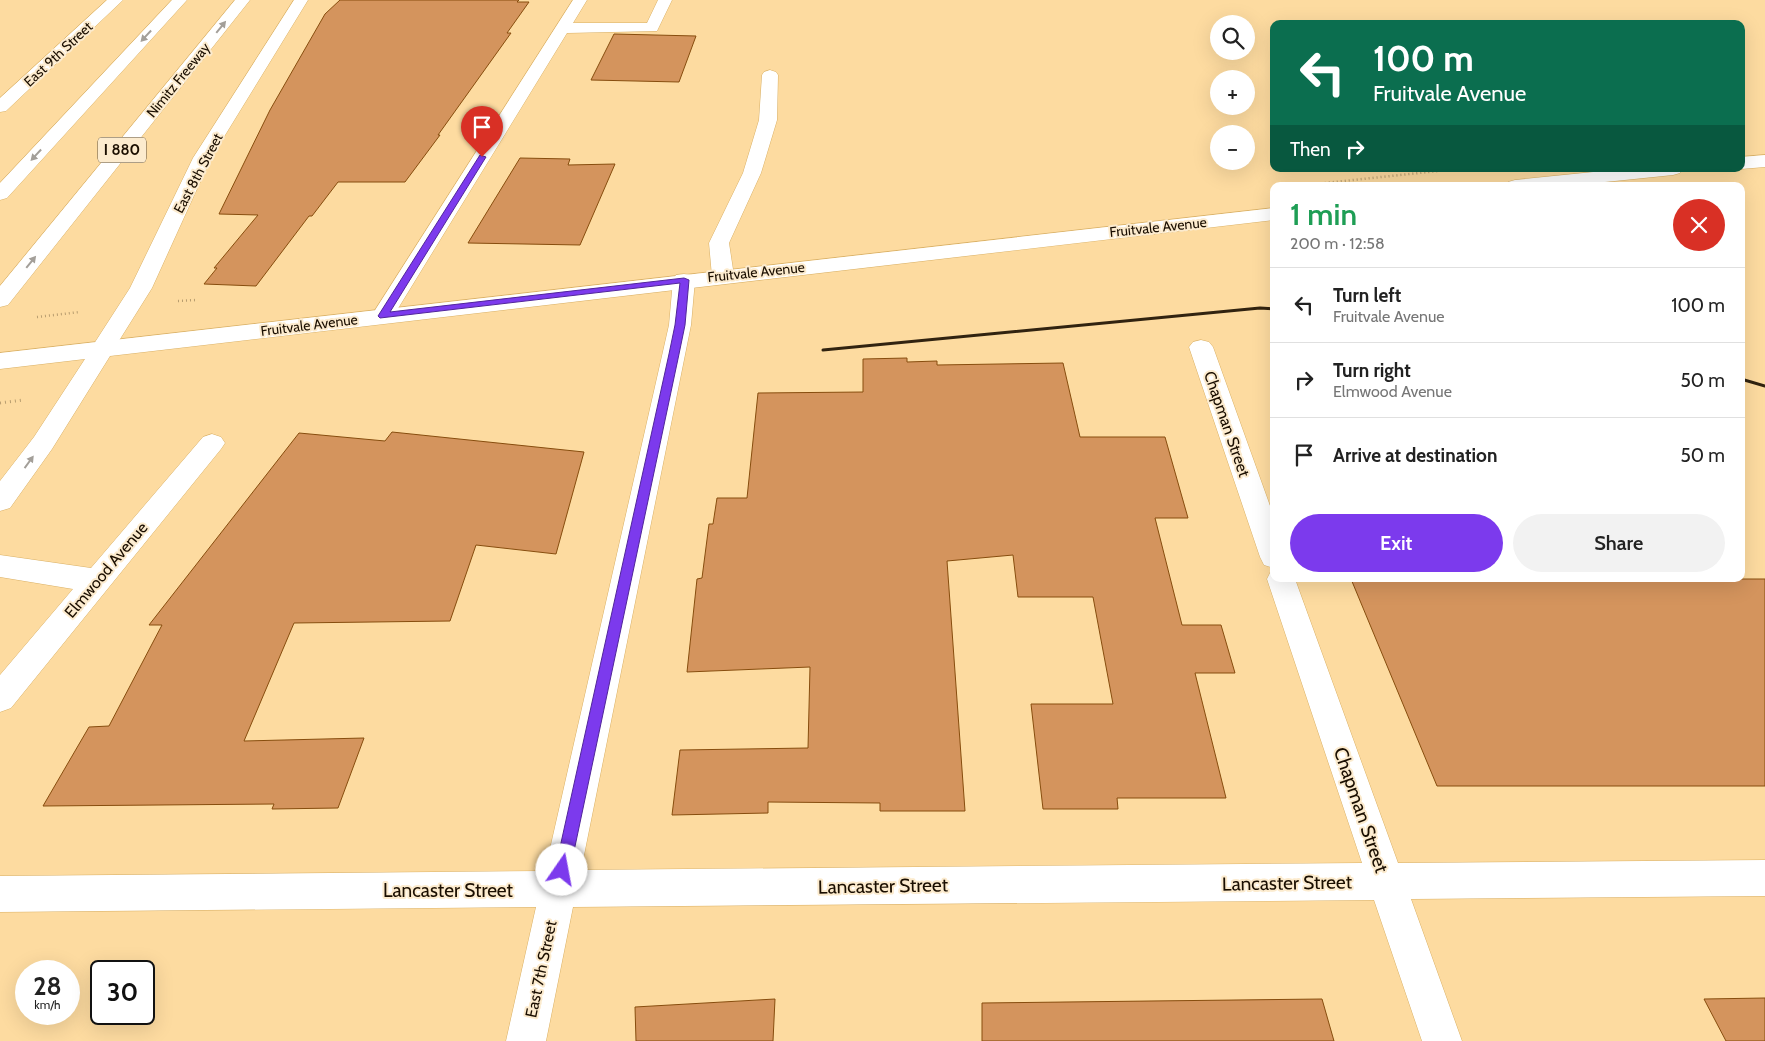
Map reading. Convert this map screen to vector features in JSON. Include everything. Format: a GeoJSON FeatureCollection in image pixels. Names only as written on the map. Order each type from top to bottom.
{"type":"FeatureCollection","features":[{"type":"Feature","properties":{"kind":"main road","name":"East 9th Street"},"geometry":{"type":"LineString","coordinates":[[0,107],[116,0]]}},
{"type":"Feature","properties":{"kind":"main road"},"geometry":{"type":"LineString","coordinates":[[0,194],[180,0]]}},
{"type":"Feature","properties":{"kind":"main road","name":"Nimitz Freeway"},"geometry":{"type":"LineString","coordinates":[[0,300],[243,0]]}},
{"type":"Feature","properties":{"kind":"main road","name":"East 8th Street"},"geometry":{"type":"LineString","coordinates":[[102,350],[140,288],[202,158],[301,0]]}},
{"type":"Feature","properties":{"kind":"main road"},"geometry":{"type":"LineString","coordinates":[[383,316],[580,0]]}},
{"type":"Feature","properties":{"kind":"main road"},"geometry":{"type":"LineString","coordinates":[[563,28],[652,28],[665,0]]}},
{"type":"Feature","properties":{"kind":"main road"},"geometry":{"type":"LineString","coordinates":[[723,276],[720,243],[752,173],[768,120],[770,76]]}},
{"type":"Feature","properties":{"kind":"main road"},"geometry":{"type":"LineString","coordinates":[[1745,163],[1765,161]]}},
{"type":"Feature","properties":{"kind":"main road"},"geometry":{"type":"LineString","coordinates":[[1552,182],[1645,172]]}},
{"type":"Feature","properties":{"kind":"main road","name":"Fruitvale Avenue"},"geometry":{"type":"LineString","coordinates":[[0,360],[102,350],[684,280],[1270,214]]}},
{"type":"Feature","properties":{"kind":"main road","name":"East 7th Street"},"geometry":{"type":"LineString","coordinates":[[526,1041],[680,325],[684,280]]}},
{"type":"Feature","properties":{"kind":"main road","name":"Chapman Street"},"geometry":{"type":"LineString","coordinates":[[1201,347],[1270,545]]}},
{"type":"Feature","properties":{"kind":"main road"},"geometry":{"type":"LineString","coordinates":[[0,501],[43,443],[102,350]]}},
{"type":"Feature","properties":{"kind":"main road","name":"Elmwood Avenue"},"geometry":{"type":"LineString","coordinates":[[0,698],[212,443]]}},
{"type":"Feature","properties":{"kind":"main road"},"geometry":{"type":"LineString","coordinates":[[0,566],[97,581]]}},
{"type":"Feature","properties":{"kind":"main road","name":"Chapman Street"},"geometry":{"type":"LineString","coordinates":[[1282,582],[1442,1041]]}},
{"type":"Feature","properties":{"kind":"main road","name":"Lancaster Street"},"geometry":{"type":"LineString","coordinates":[[0,894],[1765,878]]}},
{"type":"Feature","properties":{"kind":"path"},"geometry":{"type":"LineString","coordinates":[[1334,182],[1426,172]]}},
{"type":"Feature","properties":{"kind":"building"},"geometry":{"type":"Polygon","coordinates":[[[340,0],[519,0],[517,2],[529,2],[507,33],[511,33],[405,182],[338,182],[312,216],[309,216],[256,286],[204,284],[217,268],[214,268],[258,215],[219,214],[270,110],[325,14],[340,0]]]}},
{"type":"Feature","properties":{"kind":"building"},"geometry":{"type":"Polygon","coordinates":[[[614,34],[696,36],[679,82],[591,80],[614,34]]]}},
{"type":"Feature","properties":{"kind":"building"},"geometry":{"type":"Polygon","coordinates":[[[520,158],[570,159],[568,165],[615,164],[580,245],[468,243],[520,158]]]}},
{"type":"Feature","properties":{"kind":"building"},"geometry":{"type":"Polygon","coordinates":[[[907,358],[907,362],[937,361],[937,365],[1063,363],[1080,437],[1165,437],[1188,518],[1155,518],[1182,625],[1221,625],[1235,673],[1195,673],[1226,798],[1117,798],[1118,809],[1043,809],[1031,704],[1113,704],[1093,597],[1018,597],[1013,555],[947,561],[965,811],[880,811],[880,803],[768,802],[768,813],[672,815],[680,750],[808,748],[810,667],[687,672],[697,579],[702,578],[709,524],[713,524],[717,498],[747,498],[758,393],[863,392],[863,359],[907,358]]]}},
{"type":"Feature","properties":{"kind":"building"},"geometry":{"type":"Polygon","coordinates":[[[392,432],[584,452],[556,554],[476,545],[450,621],[294,623],[244,741],[364,738],[338,808],[272,809],[274,804],[43,806],[89,727],[109,726],[162,625],[149,625],[299,433],[385,441],[392,432]]]}},
{"type":"Feature","properties":{"kind":"building"},"geometry":{"type":"Polygon","coordinates":[[[1745,579],[1765,579],[1765,786],[1437,786],[1352,582],[1745,582],[1745,579]]]}},
{"type":"Feature","properties":{"kind":"building"},"geometry":{"type":"Polygon","coordinates":[[[1765,998],[1765,1041],[1726,1041],[1704,999],[1765,998]]]}},
{"type":"Feature","properties":{"kind":"building"},"geometry":{"type":"Polygon","coordinates":[[[775,999],[773,1041],[636,1041],[635,1007],[775,999]]]}},
{"type":"Feature","properties":{"kind":"building"},"geometry":{"type":"Polygon","coordinates":[[[1322,999],[1334,1041],[982,1041],[982,1003],[1322,999]]]}},
{"type":"Feature","properties":{"kind":"railway"},"geometry":{"type":"LineString","coordinates":[[823,350],[1260,308],[1270,309]]}},
{"type":"Feature","properties":{"kind":"railway"},"geometry":{"type":"LineString","coordinates":[[1745,380],[1765,386]]}},
{"type":"Feature","properties":{"kind":"route"},"geometry":{"type":"LineString","coordinates":[[482,157],[383,316],[684,280],[680,325],[562,870]]}}]}
